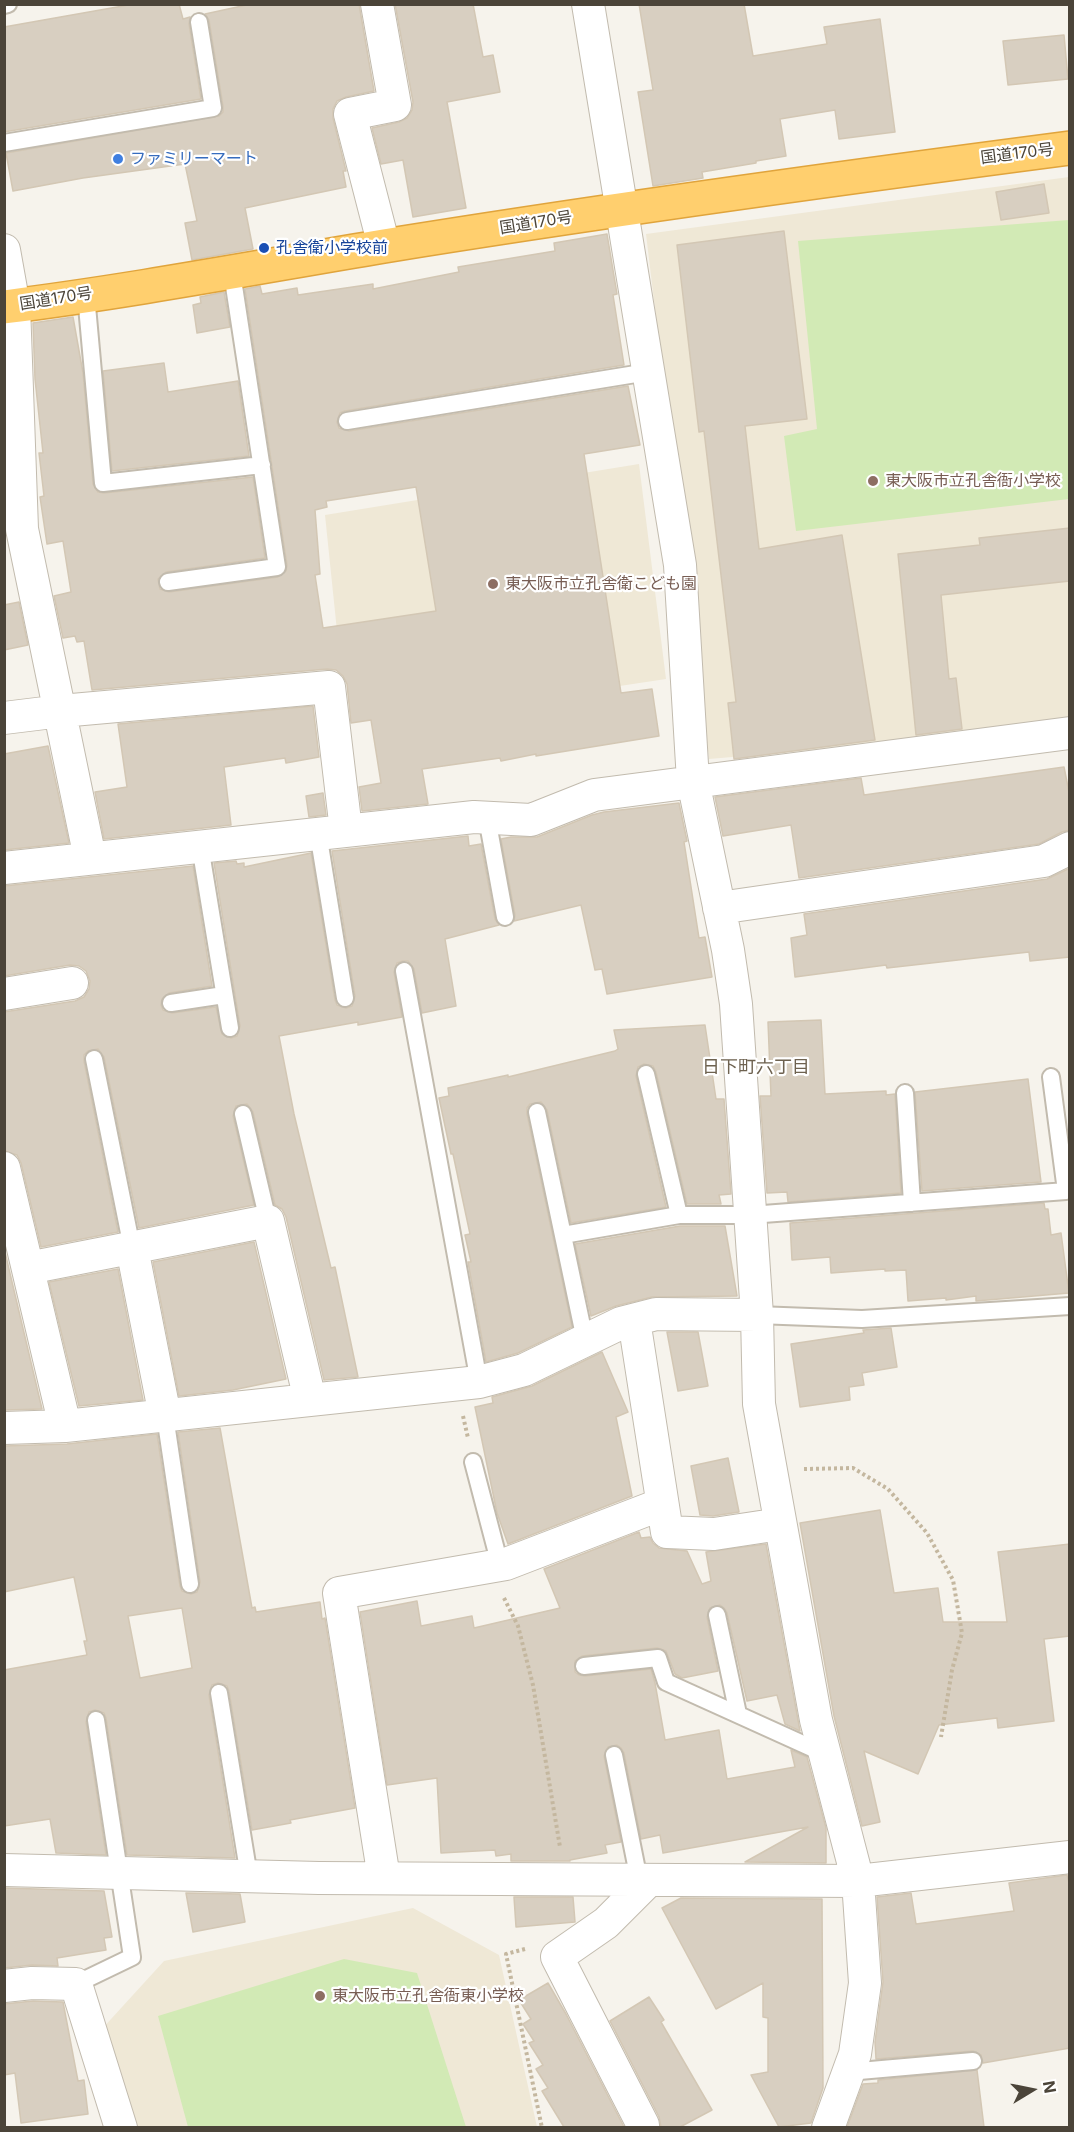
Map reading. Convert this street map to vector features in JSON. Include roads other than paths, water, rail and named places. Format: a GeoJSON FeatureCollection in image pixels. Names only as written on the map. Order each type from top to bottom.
{"type":"FeatureCollection","features":[{"type":"Feature","properties":{"kind":"highway","name":"国道170号"},"geometry":{"type":"LineString","coordinates":[[9,307],[725,193],[1070,148]]}},
{"type":"Feature","properties":{"kind":"street"},"geometry":{"type":"LineString","coordinates":[[377,4],[395,105],[350,114],[384,246]]}},
{"type":"Feature","properties":{"kind":"street"},"geometry":{"type":"LineString","coordinates":[[588,4],[680,565],[693,781],[736,1004],[757,1315],[759,1404],[816,1720],[858,1881],[866,1983],[855,2054],[828,2127]]}},
{"type":"Feature","properties":{"kind":"street"},"geometry":{"type":"LineString","coordinates":[[4,250],[9,307],[13,530],[61,711],[90,858]]}},
{"type":"Feature","properties":{"kind":"street"},"geometry":{"type":"LineString","coordinates":[[4,718],[328,687],[332,832]]}},
{"type":"Feature","properties":{"kind":"street"},"geometry":{"type":"LineString","coordinates":[[4,868],[474,817],[531,820],[594,795],[1070,732]]}},
{"type":"Feature","properties":{"kind":"street"},"geometry":{"type":"LineString","coordinates":[[719,908],[1044,861],[1070,848]]}},
{"type":"Feature","properties":{"kind":"street"},"geometry":{"type":"LineString","coordinates":[[4,994],[72,982]]}},
{"type":"Feature","properties":{"kind":"street"},"geometry":{"type":"LineString","coordinates":[[4,1168],[65,1426]]}},
{"type":"Feature","properties":{"kind":"street"},"geometry":{"type":"LineString","coordinates":[[28,1268],[268,1221],[310,1400]]}},
{"type":"Feature","properties":{"kind":"street"},"geometry":{"type":"LineString","coordinates":[[132,1248],[165,1416]]}},
{"type":"Feature","properties":{"kind":"street"},"geometry":{"type":"LineString","coordinates":[[4,1428],[65,1426],[468,1383],[524,1370],[621,1323],[657,1314],[757,1315]]}},
{"type":"Feature","properties":{"kind":"street"},"geometry":{"type":"LineString","coordinates":[[634,1320],[667,1532],[714,1534],[780,1524]]}},
{"type":"Feature","properties":{"kind":"street"},"geometry":{"type":"LineString","coordinates":[[384,1878],[339,1593],[494,1566],[662,1504]]}},
{"type":"Feature","properties":{"kind":"street"},"geometry":{"type":"LineString","coordinates":[[4,1870],[384,1878],[858,1881],[1070,1857]]}},
{"type":"Feature","properties":{"kind":"street"},"geometry":{"type":"LineString","coordinates":[[643,2124],[557,1957],[606,1923],[644,1880]]}},
{"type":"Feature","properties":{"kind":"street"},"geometry":{"type":"LineString","coordinates":[[4,1986],[32,1983],[76,1984],[121,2127]]}},
{"type":"Feature","properties":{"kind":"lane"},"geometry":{"type":"LineString","coordinates":[[4,143],[213,108],[199,22]]}},
{"type":"Feature","properties":{"kind":"lane"},"geometry":{"type":"LineString","coordinates":[[168,582],[276,567],[232,273]]}},
{"type":"Feature","properties":{"kind":"lane"},"geometry":{"type":"LineString","coordinates":[[86,295],[103,483],[262,465]]}},
{"type":"Feature","properties":{"kind":"lane"},"geometry":{"type":"LineString","coordinates":[[347,422],[648,372]]}},
{"type":"Feature","properties":{"kind":"lane"},"geometry":{"type":"LineString","coordinates":[[488,818],[505,917]]}},
{"type":"Feature","properties":{"kind":"lane"},"geometry":{"type":"LineString","coordinates":[[332,832],[345,998]]}},
{"type":"Feature","properties":{"kind":"lane"},"geometry":{"type":"LineString","coordinates":[[200,846],[230,1028]]}},
{"type":"Feature","properties":{"kind":"lane"},"geometry":{"type":"LineString","coordinates":[[404,971],[468,1383]]}},
{"type":"Feature","properties":{"kind":"lane"},"geometry":{"type":"LineString","coordinates":[[171,1003],[224,995]]}},
{"type":"Feature","properties":{"kind":"lane"},"geometry":{"type":"LineString","coordinates":[[94,1059],[132,1248]]}},
{"type":"Feature","properties":{"kind":"lane"},"geometry":{"type":"LineString","coordinates":[[646,1074],[679,1215]]}},
{"type":"Feature","properties":{"kind":"lane"},"geometry":{"type":"LineString","coordinates":[[563,1235],[679,1215],[750,1215],[1066,1191],[1051,1077]]}},
{"type":"Feature","properties":{"kind":"lane"},"geometry":{"type":"LineString","coordinates":[[905,1093],[912,1203]]}},
{"type":"Feature","properties":{"kind":"lane"},"geometry":{"type":"LineString","coordinates":[[537,1112],[585,1340]]}},
{"type":"Feature","properties":{"kind":"lane"},"geometry":{"type":"LineString","coordinates":[[243,1114],[268,1221]]}},
{"type":"Feature","properties":{"kind":"lane"},"geometry":{"type":"LineString","coordinates":[[757,1315],[862,1319],[1070,1306]]}},
{"type":"Feature","properties":{"kind":"lane"},"geometry":{"type":"LineString","coordinates":[[165,1416],[190,1584]]}},
{"type":"Feature","properties":{"kind":"lane"},"geometry":{"type":"LineString","coordinates":[[473,1462],[494,1566]]}},
{"type":"Feature","properties":{"kind":"lane"},"geometry":{"type":"LineString","coordinates":[[717,1614],[738,1714]]}},
{"type":"Feature","properties":{"kind":"lane"},"geometry":{"type":"LineString","coordinates":[[584,1666],[658,1658],[666,1682],[825,1754]]}},
{"type":"Feature","properties":{"kind":"lane"},"geometry":{"type":"LineString","coordinates":[[219,1693],[249,1876]]}},
{"type":"Feature","properties":{"kind":"lane"},"geometry":{"type":"LineString","coordinates":[[76,1984],[132,1957],[96,1720]]}},
{"type":"Feature","properties":{"kind":"lane"},"geometry":{"type":"LineString","coordinates":[[614,1755],[644,1880]]}},
{"type":"Feature","properties":{"kind":"lane"},"geometry":{"type":"LineString","coordinates":[[848,2072],[973,2061]]}},
{"type":"Feature","properties":{"kind":"place","name":"ファミリーマート"},"geometry":{"type":"Point","coordinates":[118,159]}},
{"type":"Feature","properties":{"kind":"place","name":"孔舎衛小学校前"},"geometry":{"type":"Point","coordinates":[264,248]}},
{"type":"Feature","properties":{"kind":"place","name":"東大阪市立孔舎衙小学校"},"geometry":{"type":"Point","coordinates":[873,481]}},
{"type":"Feature","properties":{"kind":"place","name":"東大阪市立孔舎衛こども園"},"geometry":{"type":"Point","coordinates":[493,584]}},
{"type":"Feature","properties":{"kind":"place","name":"東大阪市立孔舎衙東小学校"},"geometry":{"type":"Point","coordinates":[320,1996]}},
{"type":"Feature","properties":{"kind":"district","name":"日下町六丁目"},"geometry":{"type":"Point","coordinates":[756,1068]}}]}
